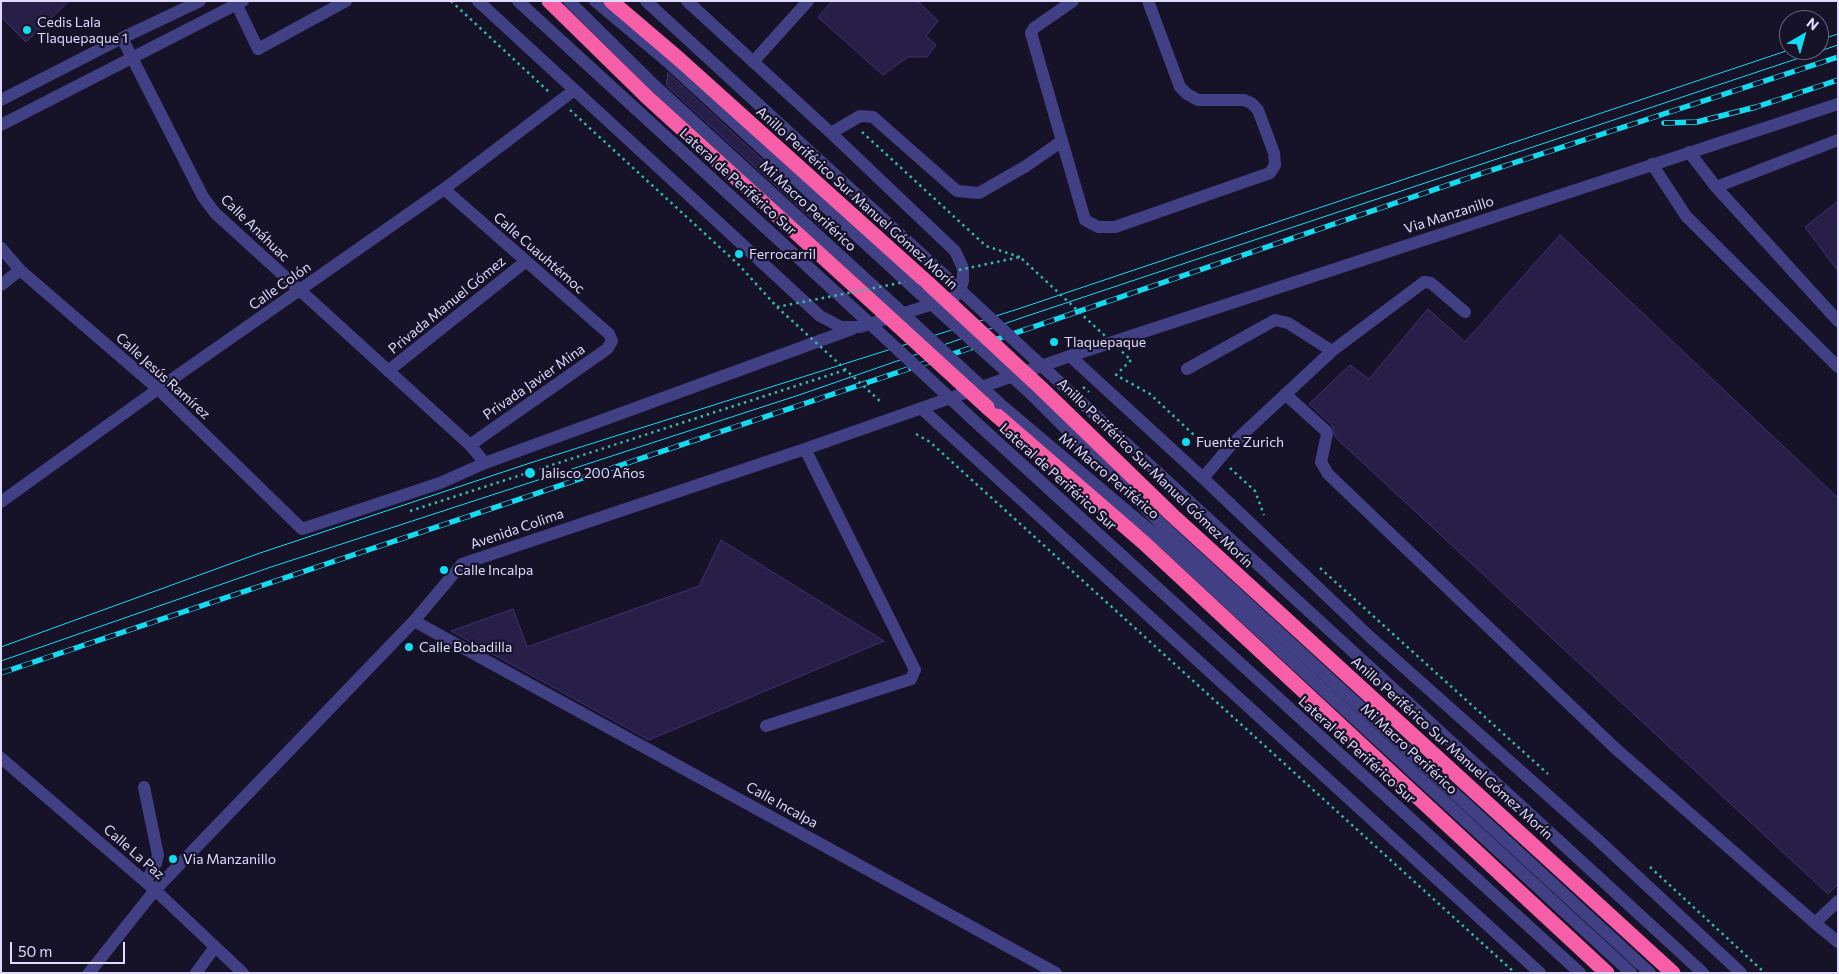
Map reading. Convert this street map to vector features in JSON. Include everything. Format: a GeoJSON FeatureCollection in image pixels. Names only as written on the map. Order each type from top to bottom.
{"type":"FeatureCollection","features":[{"type":"Feature","properties":{"kind":"highway"},"geometry":{"type":"LineString","coordinates":[[549,1],[647,97],[889,308],[1608,973]]}},
{"type":"Feature","properties":{"kind":"highway","name":"Anillo Periférico Sur Manuel Gómez Morín"},"geometry":{"type":"LineString","coordinates":[[611,1],[679,59],[922,287],[1673,973]]}},
{"type":"Feature","properties":{"kind":"street"},"geometry":{"type":"LineString","coordinates":[[1,100],[122,38],[200,1]]}},
{"type":"Feature","properties":{"kind":"street"},"geometry":{"type":"LineString","coordinates":[[1,125],[238,2],[258,49],[346,1]]}},
{"type":"Feature","properties":{"kind":"street"},"geometry":{"type":"LineString","coordinates":[[478,1],[573,91],[820,316],[841,327],[860,327]]}},
{"type":"Feature","properties":{"kind":"street","name":"Lateral de Periférico Sur"},"geometry":{"type":"LineString","coordinates":[[518,1],[980,427],[1580,973]]}},
{"type":"Feature","properties":{"kind":"street","name":"Mi Macro Periférico"},"geometry":{"type":"LineString","coordinates":[[569,1],[654,85],[889,308]]}},
{"type":"Feature","properties":{"kind":"street","name":"Mi Macro Periférico"},"geometry":{"type":"LineString","coordinates":[[595,1],[670,64],[922,287]]}},
{"type":"Feature","properties":{"kind":"street"},"geometry":{"type":"LineString","coordinates":[[646,1],[1703,973]]}},
{"type":"Feature","properties":{"kind":"street"},"geometry":{"type":"LineString","coordinates":[[485,462],[860,327],[952,298],[959,294],[963,281],[963,268],[955,251],[831,133],[687,1]]}},
{"type":"Feature","properties":{"kind":"street"},"geometry":{"type":"LineString","coordinates":[[752,62],[808,1]]}},
{"type":"Feature","properties":{"kind":"street"},"geometry":{"type":"LineString","coordinates":[[1073,1],[1034,28],[1031,33],[1085,220],[1098,227],[1115,227],[1270,173],[1275,165],[1274,154],[1258,110],[1251,103],[1244,100],[1198,100],[1187,94],[1180,87],[1148,1]]}},
{"type":"Feature","properties":{"kind":"street","name":"Calle Anáhuac"},"geometry":{"type":"LineString","coordinates":[[122,38],[203,197],[215,213],[470,445],[485,462]]}},
{"type":"Feature","properties":{"kind":"street"},"geometry":{"type":"LineString","coordinates":[[28,86],[38,106]]}},
{"type":"Feature","properties":{"kind":"street","name":"Calle Colón"},"geometry":{"type":"LineString","coordinates":[[1,502],[158,389],[444,189],[573,91]]}},
{"type":"Feature","properties":{"kind":"street","name":"Via Manzanillo"},"geometry":{"type":"LineString","coordinates":[[921,408],[1070,356],[1838,104]]}},
{"type":"Feature","properties":{"kind":"street"},"geometry":{"type":"LineString","coordinates":[[831,133],[860,116],[873,117],[957,191],[979,193],[1026,166],[1062,141]]}},
{"type":"Feature","properties":{"kind":"street"},"geometry":{"type":"LineString","coordinates":[[1716,186],[1838,140]]}},
{"type":"Feature","properties":{"kind":"street"},"geometry":{"type":"LineString","coordinates":[[1689,152],[1716,186],[1838,321]]}},
{"type":"Feature","properties":{"kind":"street"},"geometry":{"type":"LineString","coordinates":[[1652,164],[1686,216],[1838,367]]}},
{"type":"Feature","properties":{"kind":"street","name":"Calle Cuauhtémoc"},"geometry":{"type":"LineString","coordinates":[[444,189],[609,334],[612,341]]}},
{"type":"Feature","properties":{"kind":"street","name":"Calle Jesús Ramírez"},"geometry":{"type":"LineString","coordinates":[[1,248],[20,270],[158,389],[302,529],[440,483],[485,462]]}},
{"type":"Feature","properties":{"kind":"street","name":"Privada Manuel Gómez"},"geometry":{"type":"LineString","coordinates":[[388,372],[525,262]]}},
{"type":"Feature","properties":{"kind":"street"},"geometry":{"type":"LineString","coordinates":[[1,285],[20,270]]}},
{"type":"Feature","properties":{"kind":"street"},"geometry":{"type":"LineString","coordinates":[[1203,478],[1231,445],[1332,351],[1424,282],[1431,283],[1465,312]]}},
{"type":"Feature","properties":{"kind":"street"},"geometry":{"type":"LineString","coordinates":[[1187,369],[1275,320],[1288,322],[1332,351]]}},
{"type":"Feature","properties":{"kind":"street","name":"Privada Javier Mina"},"geometry":{"type":"LineString","coordinates":[[470,445],[607,349],[612,341]]}},
{"type":"Feature","properties":{"kind":"street"},"geometry":{"type":"LineString","coordinates":[[1070,356],[1203,478],[1370,637],[1597,839],[1741,973]]}},
{"type":"Feature","properties":{"kind":"street","name":"Mi Macro Periférico"},"geometry":{"type":"LineString","coordinates":[[1036,391],[1160,524],[1650,973]]}},
{"type":"Feature","properties":{"kind":"street"},"geometry":{"type":"LineString","coordinates":[[1285,394],[1328,434],[1321,462],[1328,474],[1615,748],[1838,942]]}},
{"type":"Feature","properties":{"kind":"street","name":"Mi Macro Periférico"},"geometry":{"type":"LineString","coordinates":[[993,405],[1152,532],[1631,973]]}},
{"type":"Feature","properties":{"kind":"street"},"geometry":{"type":"LineString","coordinates":[[921,408],[1540,973]]}},
{"type":"Feature","properties":{"kind":"street","name":"Avenida Colima"},"geometry":{"type":"LineString","coordinates":[[151,886],[414,621],[462,564],[921,408]]}},
{"type":"Feature","properties":{"kind":"street"},"geometry":{"type":"LineString","coordinates":[[766,726],[911,679],[915,670],[805,449]]}},
{"type":"Feature","properties":{"kind":"street","name":"Calle Incalpa"},"geometry":{"type":"LineString","coordinates":[[414,621],[1056,973]]}},
{"type":"Feature","properties":{"kind":"street","name":"Calle La Paz"},"geometry":{"type":"LineString","coordinates":[[1,758],[151,886],[243,973]]}},
{"type":"Feature","properties":{"kind":"street"},"geometry":{"type":"LineString","coordinates":[[89,973],[151,886],[158,855],[144,787]]}},
{"type":"Feature","properties":{"kind":"street"},"geometry":{"type":"LineString","coordinates":[[1815,923],[1838,901]]}},
{"type":"Feature","properties":{"kind":"street"},"geometry":{"type":"LineString","coordinates":[[196,973],[215,947]]}},
{"type":"Feature","properties":{"kind":"path"},"geometry":{"type":"LineString","coordinates":[[451,1],[739,265],[777,307],[881,402]]}},
{"type":"Feature","properties":{"kind":"path"},"geometry":{"type":"LineString","coordinates":[[850,121],[986,246],[1020,257],[1131,360],[1116,375],[1150,394],[1255,491],[1265,518]]}},
{"type":"Feature","properties":{"kind":"path"},"geometry":{"type":"LineString","coordinates":[[954,271],[1020,257]]}},
{"type":"Feature","properties":{"kind":"path"},"geometry":{"type":"LineString","coordinates":[[777,307],[906,281]]}},
{"type":"Feature","properties":{"kind":"path"},"geometry":{"type":"LineString","coordinates":[[410,512],[845,370]]}},
{"type":"Feature","properties":{"kind":"path"},"geometry":{"type":"LineString","coordinates":[[916,434],[937,448],[1515,973]]}},
{"type":"Feature","properties":{"kind":"path"},"geometry":{"type":"LineString","coordinates":[[1316,564],[1548,775]]}},
{"type":"Feature","properties":{"kind":"path"},"geometry":{"type":"LineString","coordinates":[[1649,867],[1765,973]]}},
{"type":"Feature","properties":{"kind":"building","name":"Cedis Lala Tlaquepaque 1"},"geometry":{"type":"Polygon","coordinates":[[[1,1],[69,1],[26,42],[1,17],[1,1]]]}},
{"type":"Feature","properties":{"kind":"building"},"geometry":{"type":"Polygon","coordinates":[[[832,1],[918,1],[938,21],[926,36],[936,45],[927,57],[908,57],[883,75],[818,17],[832,1]]]}},
{"type":"Feature","properties":{"kind":"building"},"geometry":{"type":"Polygon","coordinates":[[[668,73],[825,218],[825,231],[666,85],[668,73]]]}},
{"type":"Feature","properties":{"kind":"building"},"geometry":{"type":"Polygon","coordinates":[[[1838,201],[1838,271],[1805,227],[1838,201]]]}},
{"type":"Feature","properties":{"kind":"building"},"geometry":{"type":"Polygon","coordinates":[[[1560,235],[1838,498],[1838,884],[1828,894],[1335,437],[1332,425],[1309,404],[1350,365],[1369,379],[1428,309],[1465,342],[1560,235]]]}},
{"type":"Feature","properties":{"kind":"building"},"geometry":{"type":"Polygon","coordinates":[[[721,540],[884,641],[649,740],[451,631],[513,609],[527,647],[699,586],[721,540]]]}},
{"type":"Feature","properties":{"kind":"tram line"},"geometry":{"type":"LineString","coordinates":[[1829,37],[1838,34]]}},
{"type":"Feature","properties":{"kind":"tram line"},"geometry":{"type":"LineString","coordinates":[[1,661],[271,567],[799,395],[1024,317],[1838,45]]}},
{"type":"Feature","properties":{"kind":"tram line"},"geometry":{"type":"LineString","coordinates":[[1,647],[260,553],[530,463],[1018,309],[1779,53]]}},
{"type":"Feature","properties":{"kind":"railway"},"geometry":{"type":"LineString","coordinates":[[1,673],[1033,327],[1483,173],[1838,57]]}},
{"type":"Feature","properties":{"kind":"railway"},"geometry":{"type":"LineString","coordinates":[[1664,123],[1697,122],[1756,107],[1838,80]]}},
{"type":"Feature","properties":{"kind":"place","name":"Cedis Lala Tlaquepaque 1"},"geometry":{"type":"Point","coordinates":[27,30]}},
{"type":"Feature","properties":{"kind":"place","name":"Ferrocarril"},"geometry":{"type":"Point","coordinates":[739,254]}},
{"type":"Feature","properties":{"kind":"place","name":"Tlaquepaque"},"geometry":{"type":"Point","coordinates":[1054,342]}},
{"type":"Feature","properties":{"kind":"place","name":"Fuente Zurich"},"geometry":{"type":"Point","coordinates":[1186,442]}},
{"type":"Feature","properties":{"kind":"place","name":"Jalisco 200 Años"},"geometry":{"type":"Point","coordinates":[530,473]}},
{"type":"Feature","properties":{"kind":"place","name":"Calle Incalpa"},"geometry":{"type":"Point","coordinates":[444,570]}},
{"type":"Feature","properties":{"kind":"place","name":"Calle Bobadilla"},"geometry":{"type":"Point","coordinates":[409,647]}},
{"type":"Feature","properties":{"kind":"place","name":"Via Manzanillo"},"geometry":{"type":"Point","coordinates":[173,859]}}]}
